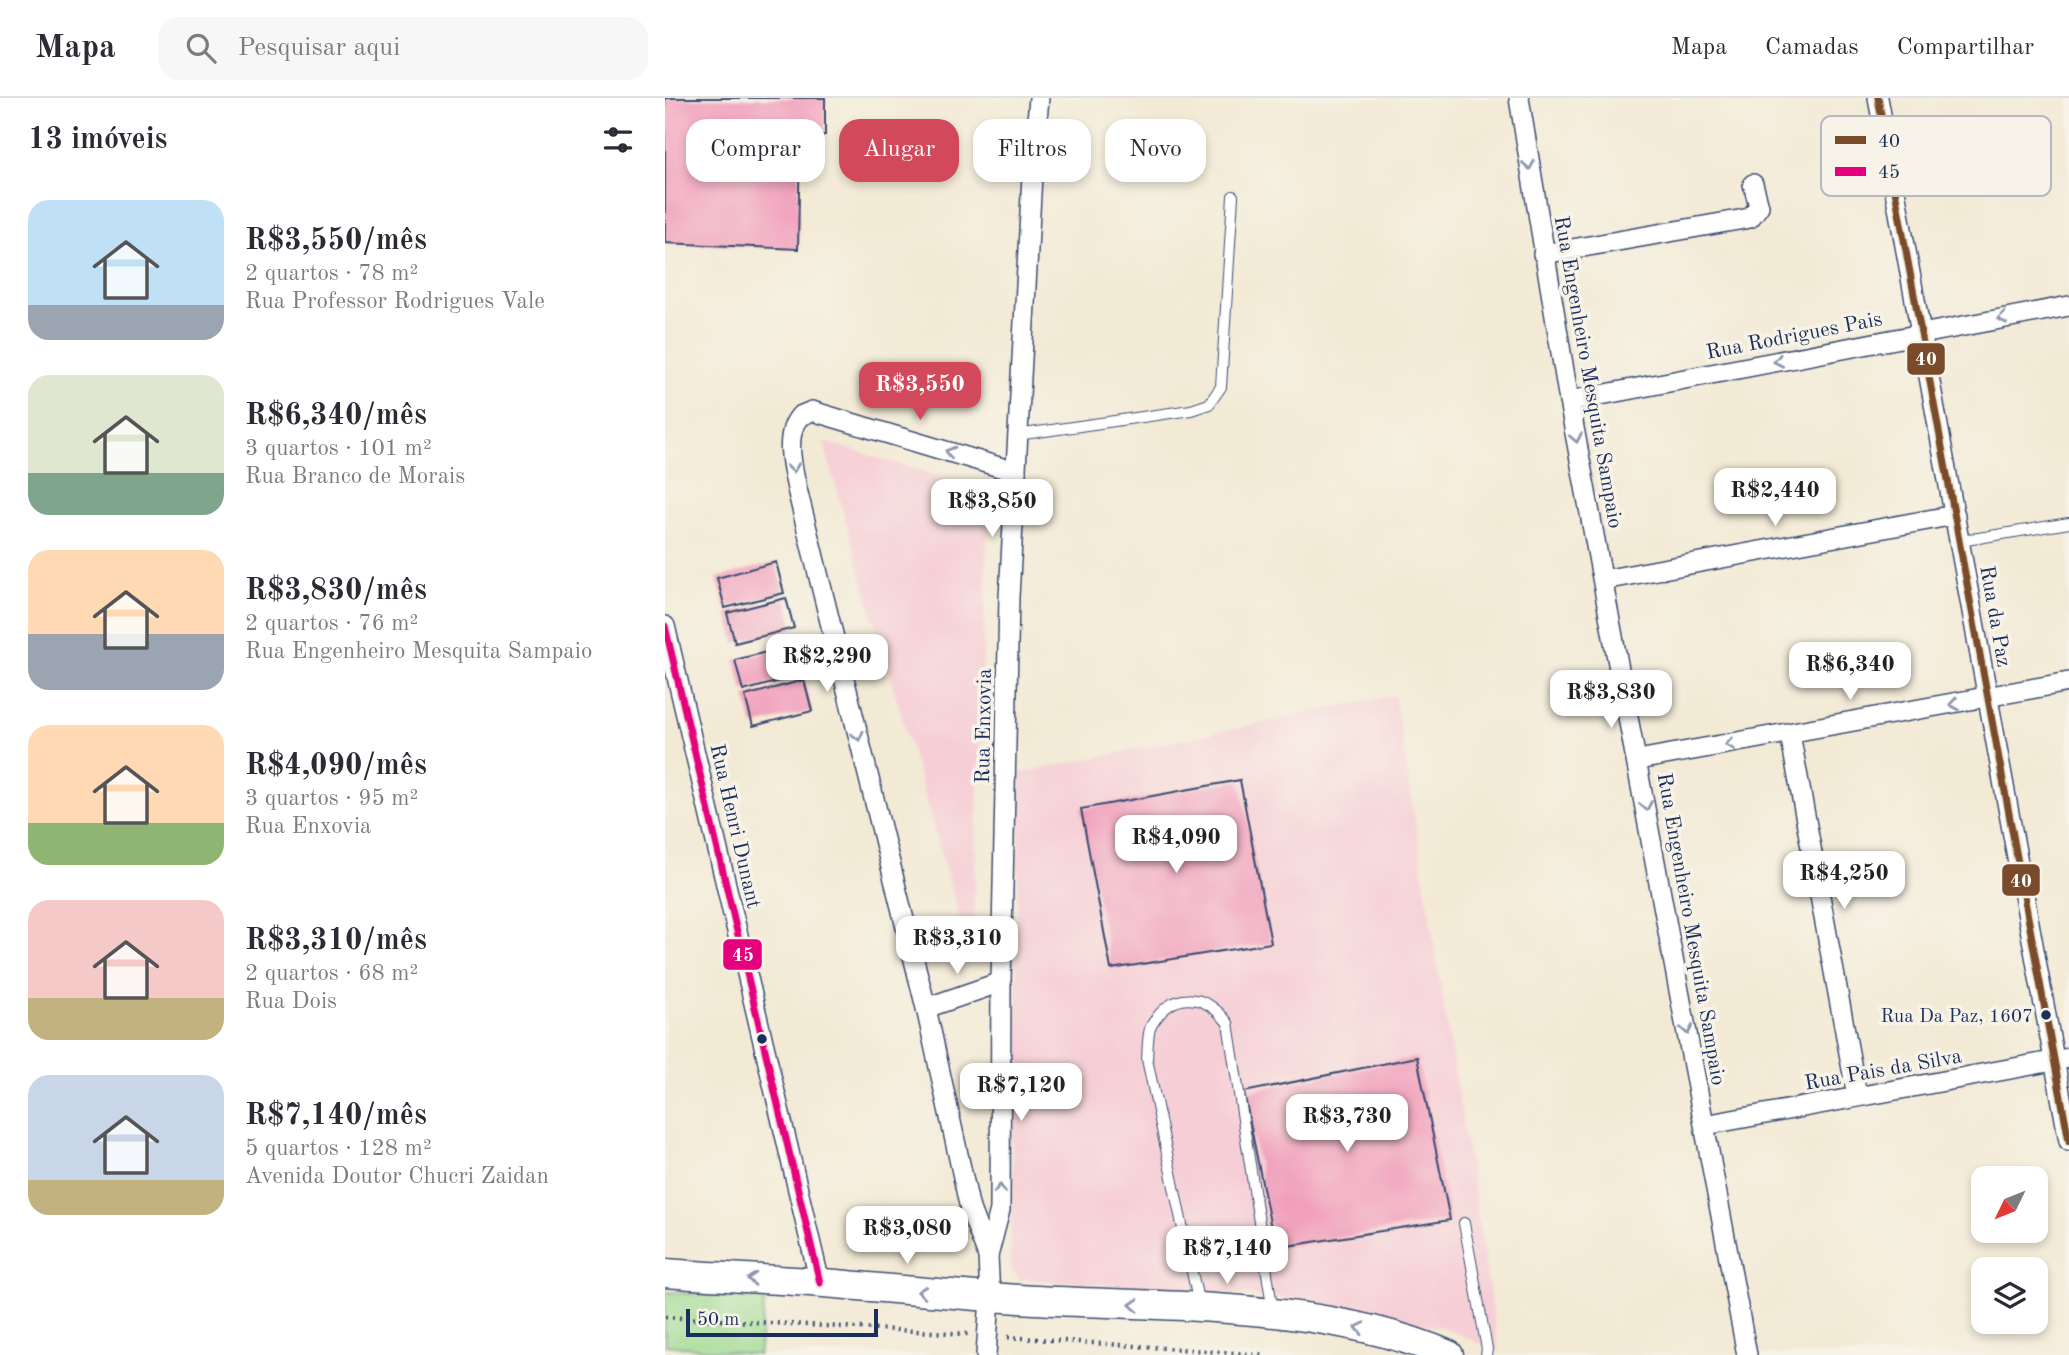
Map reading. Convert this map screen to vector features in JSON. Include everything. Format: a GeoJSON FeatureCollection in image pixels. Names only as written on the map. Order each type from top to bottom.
{"type":"FeatureCollection","features":[{"type":"Feature","properties":{"kind":"main road"},"geometry":{"type":"LineString","coordinates":[[665,1273],[989,1298],[1300,1316],[1365,1329],[1431,1347],[1449,1355]]}},
{"type":"Feature","properties":{"kind":"street","name":"Rua Enxovia"},"geometry":{"type":"LineString","coordinates":[[986,1355],[988,1256],[1000,1210],[1001,982],[1009,597],[1032,176],[1039,98]]}},
{"type":"Feature","properties":{"kind":"street","name":"Rua Engenheiro Mesquita Sampaio"},"geometry":{"type":"LineString","coordinates":[[1518,98],[1569,401],[1747,1355]]}},
{"type":"Feature","properties":{"kind":"street","name":"Rua da Paz"},"geometry":{"type":"LineString","coordinates":[[1878,98],[1881,116]]}},
{"type":"Feature","properties":{"kind":"street"},"geometry":{"type":"LineString","coordinates":[[1543,254],[1750,218],[1758,211],[1759,206],[1753,184]]}},
{"type":"Feature","properties":{"kind":"street","name":"Rua da Paz"},"geometry":{"type":"LineString","coordinates":[[1896,196],[1988,697],[2061,1060],[2069,1141]]}},
{"type":"Feature","properties":{"kind":"street","name":"Rua Rodrigues Pais"},"geometry":{"type":"LineString","coordinates":[[1569,401],[2069,306]]}},
{"type":"Feature","properties":{"kind":"street"},"geometry":{"type":"LineString","coordinates":[[988,1256],[970,1209],[926,1008],[794,473],[792,429],[800,416],[812,411],[1016,472]]}},
{"type":"Feature","properties":{"kind":"street"},"geometry":{"type":"LineString","coordinates":[[1603,580],[1955,515]]}},
{"type":"Feature","properties":{"kind":"street","name":"Rua Henri Dunant"},"geometry":{"type":"LineString","coordinates":[[665,626],[821,1283]]}},
{"type":"Feature","properties":{"kind":"street"},"geometry":{"type":"LineString","coordinates":[[1638,760],[2069,682]]}},
{"type":"Feature","properties":{"kind":"street"},"geometry":{"type":"LineString","coordinates":[[1790,734],[1857,1096]]}},
{"type":"Feature","properties":{"kind":"street"},"geometry":{"type":"LineString","coordinates":[[926,1008],[1001,982]]}},
{"type":"Feature","properties":{"kind":"street","name":"Rua Pais da Silva"},"geometry":{"type":"LineString","coordinates":[[1705,1125],[2061,1060]]}},
{"type":"Feature","properties":{"kind":"lane"},"geometry":{"type":"LineString","coordinates":[[1017,435],[1191,410],[1209,404],[1221,387],[1233,196]]}},
{"type":"Feature","properties":{"kind":"lane"},"geometry":{"type":"LineString","coordinates":[[1960,541],[2069,523]]}},
{"type":"Feature","properties":{"kind":"lane"},"geometry":{"type":"LineString","coordinates":[[1200,1309],[1147,1059],[1150,1027],[1171,1004],[1197,998],[1216,1008],[1228,1023],[1273,1314]]}},
{"type":"Feature","properties":{"kind":"lane"},"geometry":{"type":"LineString","coordinates":[[1464,1223],[1486,1355]]}},
{"type":"Feature","properties":{"kind":"shaded area"},"geometry":{"type":"Polygon","coordinates":[[[823,441],[989,492],[972,963],[823,441]]]}},
{"type":"Feature","properties":{"kind":"shaded area"},"geometry":{"type":"Polygon","coordinates":[[[1395,695],[1499,1352],[1444,1328],[1269,1296],[1019,1279],[1010,1268],[1020,773],[1395,695]]]}},
{"type":"Feature","properties":{"kind":"green space"},"geometry":{"type":"Polygon","coordinates":[[[665,1292],[765,1299],[758,1355],[665,1345],[665,1292]]]}},
{"type":"Feature","properties":{"kind":"building"},"geometry":{"type":"Polygon","coordinates":[[[665,98],[825,98],[825,119],[686,119],[686,182],[799,182],[798,249],[665,243],[665,98]]]}},
{"type":"Feature","properties":{"kind":"building"},"geometry":{"type":"Polygon","coordinates":[[[776,562],[784,593],[725,608],[717,578],[776,562]]]}},
{"type":"Feature","properties":{"kind":"building"},"geometry":{"type":"Polygon","coordinates":[[[786,598],[794,628],[735,643],[727,613],[786,598]]]}},
{"type":"Feature","properties":{"kind":"building"},"geometry":{"type":"Polygon","coordinates":[[[794,645],[802,675],[743,691],[735,660],[794,645]]]}},
{"type":"Feature","properties":{"kind":"building"},"geometry":{"type":"Polygon","coordinates":[[[804,680],[812,711],[753,726],[745,696],[804,680]]]}},
{"type":"Feature","properties":{"kind":"building"},"geometry":{"type":"Polygon","coordinates":[[[1240,780],[1271,943],[1111,969],[1081,809],[1240,780]]]}},
{"type":"Feature","properties":{"kind":"building"},"geometry":{"type":"Polygon","coordinates":[[[1417,1057],[1450,1220],[1275,1248],[1244,1092],[1417,1057]]]}},
{"type":"Feature","properties":{"kind":"transit line","name":"40"},"geometry":{"type":"LineString","coordinates":[[1878,98],[1881,116]]}},
{"type":"Feature","properties":{"kind":"transit line","name":"40"},"geometry":{"type":"LineString","coordinates":[[1896,196],[2069,1141]]}},
{"type":"Feature","properties":{"kind":"transit line","name":"45"},"geometry":{"type":"LineString","coordinates":[[665,626],[820,1283]]}},
{"type":"Feature","properties":{"kind":"place","name":"Rua Da Paz, 1607"},"geometry":{"type":"Point","coordinates":[2046,1015]}}]}
